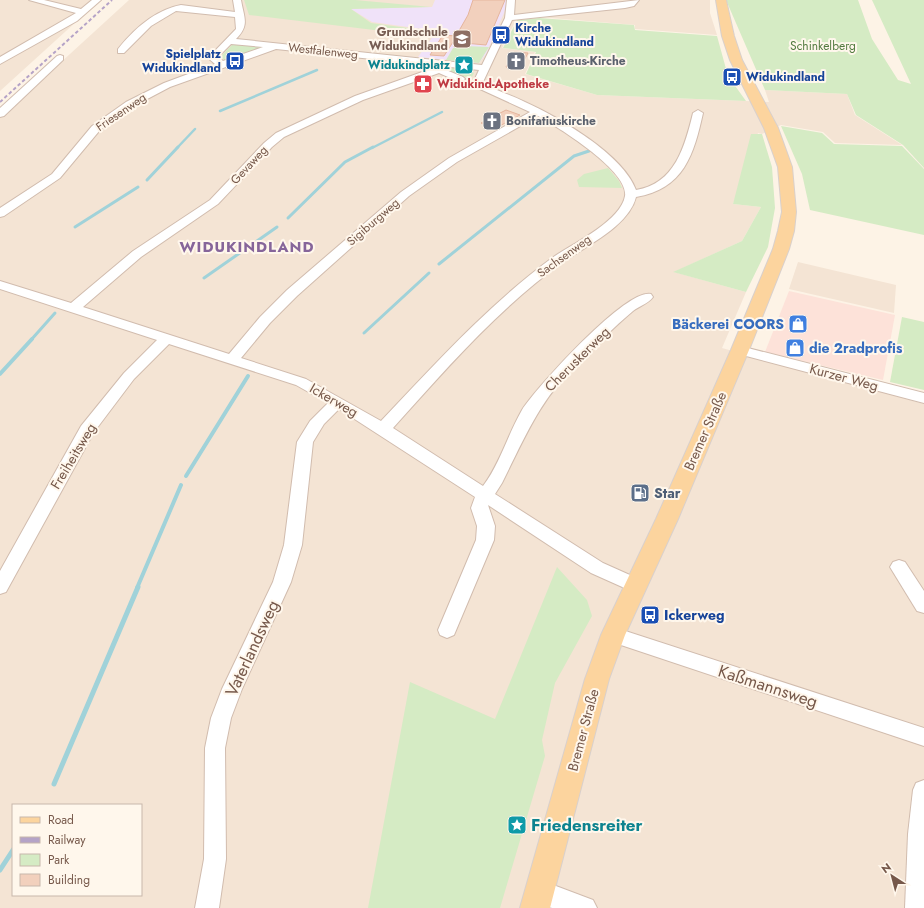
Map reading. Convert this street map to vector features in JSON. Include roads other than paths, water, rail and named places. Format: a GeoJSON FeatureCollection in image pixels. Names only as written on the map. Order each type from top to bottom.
{"type":"FeatureCollection","features":[{"type":"Feature","properties":{"kind":"main road","name":"Bremer Straße"},"geometry":{"type":"LineString","coordinates":[[538,900],[597,679],[613,636],[670,512],[740,350],[781,250],[789,212],[786,167],[771,128],[736,60],[728,36],[721,0]]}},
{"type":"Feature","properties":{"kind":"street"},"geometry":{"type":"LineString","coordinates":[[32,0],[84,12]]}},
{"type":"Feature","properties":{"kind":"street"},"geometry":{"type":"LineString","coordinates":[[0,61],[56,30],[84,12],[97,0]]}},
{"type":"Feature","properties":{"kind":"street"},"geometry":{"type":"LineString","coordinates":[[222,65],[213,58],[240,30],[240,15],[237,0]]}},
{"type":"Feature","properties":{"kind":"street"},"geometry":{"type":"LineString","coordinates":[[511,0],[509,18],[478,83],[483,88],[538,112],[573,131],[588,142],[607,160],[629,185],[631,194],[642,194],[656,190],[673,175],[682,163],[691,144],[698,113]]}},
{"type":"Feature","properties":{"kind":"street"},"geometry":{"type":"LineString","coordinates":[[509,18],[625,6],[631,4],[635,0]]}},
{"type":"Feature","properties":{"kind":"street"},"geometry":{"type":"LineString","coordinates":[[121,50],[128,41],[173,9],[181,8],[240,15]]}},
{"type":"Feature","properties":{"kind":"street","name":"Westfalenweg"},"geometry":{"type":"LineString","coordinates":[[229,41],[418,60],[444,67]]}},
{"type":"Feature","properties":{"kind":"street","name":"Friesenweg"},"geometry":{"type":"LineString","coordinates":[[0,213],[56,176],[84,140],[111,116],[151,92],[275,46]]}},
{"type":"Feature","properties":{"kind":"street"},"geometry":{"type":"LineString","coordinates":[[0,114],[60,58]]}},
{"type":"Feature","properties":{"kind":"street"},"geometry":{"type":"LineString","coordinates":[[444,67],[484,68]]}},
{"type":"Feature","properties":{"kind":"street"},"geometry":{"type":"LineString","coordinates":[[444,67],[460,79]]}},
{"type":"Feature","properties":{"kind":"street","name":"Gevaweg"},"geometry":{"type":"LineString","coordinates":[[74,308],[137,254],[214,202],[268,145],[280,135],[359,98],[444,67]]}},
{"type":"Feature","properties":{"kind":"street","name":"Sigiburgweg"},"geometry":{"type":"LineString","coordinates":[[231,360],[265,320],[292,292],[406,194],[453,160],[538,112]]}},
{"type":"Feature","properties":{"kind":"street","name":"Sachsenweg"},"geometry":{"type":"LineString","coordinates":[[383,429],[481,323],[546,268],[619,217],[630,202],[631,194]]}},
{"type":"Feature","properties":{"kind":"street","name":"Ickerweg"},"geometry":{"type":"LineString","coordinates":[[0,285],[300,382],[338,402],[383,429],[597,568],[636,585]]}},
{"type":"Feature","properties":{"kind":"street","name":"Cheruskerweg"},"geometry":{"type":"LineString","coordinates":[[447,630],[485,540],[486,526],[480,515],[480,500],[494,483],[529,412],[548,386],[571,361],[629,307],[646,297]]}},
{"type":"Feature","properties":{"kind":"street","name":"Freiheitsweg"},"geometry":{"type":"LineString","coordinates":[[0,587],[87,430],[129,376],[166,339]]}},
{"type":"Feature","properties":{"kind":"street","name":"Kurzer Weg"},"geometry":{"type":"LineString","coordinates":[[740,350],[924,398]]}},
{"type":"Feature","properties":{"kind":"street","name":"Vaterlandsweg"},"geometry":{"type":"LineString","coordinates":[[207,908],[215,859],[215,748],[221,718],[232,689],[282,582],[293,545],[305,442],[312,428],[323,414],[338,402]]}},
{"type":"Feature","properties":{"kind":"street"},"geometry":{"type":"LineString","coordinates":[[899,567],[924,606]]}},
{"type":"Feature","properties":{"kind":"street","name":"Kaßmannsweg"},"geometry":{"type":"LineString","coordinates":[[613,636],[924,737]]}},
{"type":"Feature","properties":{"kind":"street"},"geometry":{"type":"LineString","coordinates":[[917,908],[919,834],[924,790]]}},
{"type":"Feature","properties":{"kind":"street"},"geometry":{"type":"LineString","coordinates":[[538,900],[584,908]]}},
{"type":"Feature","properties":{"kind":"waterway"},"geometry":{"type":"LineString","coordinates":[[220,111],[317,70]]}},
{"type":"Feature","properties":{"kind":"waterway"},"geometry":{"type":"LineString","coordinates":[[372,148],[442,112]]}},
{"type":"Feature","properties":{"kind":"waterway"},"geometry":{"type":"LineString","coordinates":[[177,148],[195,129]]}},
{"type":"Feature","properties":{"kind":"waterway"},"geometry":{"type":"LineString","coordinates":[[147,180],[178,147]]}},
{"type":"Feature","properties":{"kind":"waterway"},"geometry":{"type":"LineString","coordinates":[[288,218],[345,162],[373,147]]}},
{"type":"Feature","properties":{"kind":"waterway"},"geometry":{"type":"LineString","coordinates":[[439,264],[574,156],[589,151]]}},
{"type":"Feature","properties":{"kind":"waterway"},"geometry":{"type":"LineString","coordinates":[[75,227],[138,187]]}},
{"type":"Feature","properties":{"kind":"waterway"},"geometry":{"type":"LineString","coordinates":[[204,278],[277,227]]}},
{"type":"Feature","properties":{"kind":"waterway"},"geometry":{"type":"LineString","coordinates":[[364,333],[429,273]]}},
{"type":"Feature","properties":{"kind":"waterway"},"geometry":{"type":"LineString","coordinates":[[31,340],[55,313]]}},
{"type":"Feature","properties":{"kind":"waterway"},"geometry":{"type":"LineString","coordinates":[[0,374],[32,339]]}},
{"type":"Feature","properties":{"kind":"waterway"},"geometry":{"type":"LineString","coordinates":[[186,476],[248,376]]}},
{"type":"Feature","properties":{"kind":"waterway"},"geometry":{"type":"LineString","coordinates":[[137,588],[181,485]]}},
{"type":"Feature","properties":{"kind":"waterway"},"geometry":{"type":"LineString","coordinates":[[54,784],[138,587]]}},
{"type":"Feature","properties":{"kind":"waterway"},"geometry":{"type":"LineString","coordinates":[[0,870],[12,852]]}},
{"type":"Feature","properties":{"kind":"railway"},"geometry":{"type":"LineString","coordinates":[[0,102],[112,0]]}},
{"type":"Feature","properties":{"kind":"place","name":"Kirche Widukindland"},"geometry":{"type":"Point","coordinates":[501,35]}},
{"type":"Feature","properties":{"kind":"place","name":"Grundschule Widukindland"},"geometry":{"type":"Point","coordinates":[462,39]}},
{"type":"Feature","properties":{"kind":"place","name":"Spielplatz Widukindland"},"geometry":{"type":"Point","coordinates":[235,61]}},
{"type":"Feature","properties":{"kind":"place","name":"Timotheus-Kirche"},"geometry":{"type":"Point","coordinates":[516,61]}},
{"type":"Feature","properties":{"kind":"place","name":"Widukindplatz"},"geometry":{"type":"Point","coordinates":[464,65]}},
{"type":"Feature","properties":{"kind":"place","name":"Widukindland"},"geometry":{"type":"Point","coordinates":[732,77]}},
{"type":"Feature","properties":{"kind":"place","name":"Widukind-Apotheke"},"geometry":{"type":"Point","coordinates":[423,84]}},
{"type":"Feature","properties":{"kind":"place","name":"Bonifatiuskirche"},"geometry":{"type":"Point","coordinates":[492,121]}},
{"type":"Feature","properties":{"kind":"place","name":"Bäckerei COORS"},"geometry":{"type":"Point","coordinates":[798,324]}},
{"type":"Feature","properties":{"kind":"place","name":"die 2radprofis"},"geometry":{"type":"Point","coordinates":[795,348]}},
{"type":"Feature","properties":{"kind":"place","name":"Star"},"geometry":{"type":"Point","coordinates":[640,493]}},
{"type":"Feature","properties":{"kind":"place","name":"Ickerweg"},"geometry":{"type":"Point","coordinates":[650,615]}},
{"type":"Feature","properties":{"kind":"place","name":"Friedensreiter"},"geometry":{"type":"Point","coordinates":[517,825]}},
{"type":"Feature","properties":{"kind":"district","name":"WIDUKINDLAND"},"geometry":{"type":"Point","coordinates":[247,247]}},
{"type":"Feature","properties":{"kind":"park label","name":"Schinkelberg"},"geometry":{"type":"Point","coordinates":[823,46]}}]}
